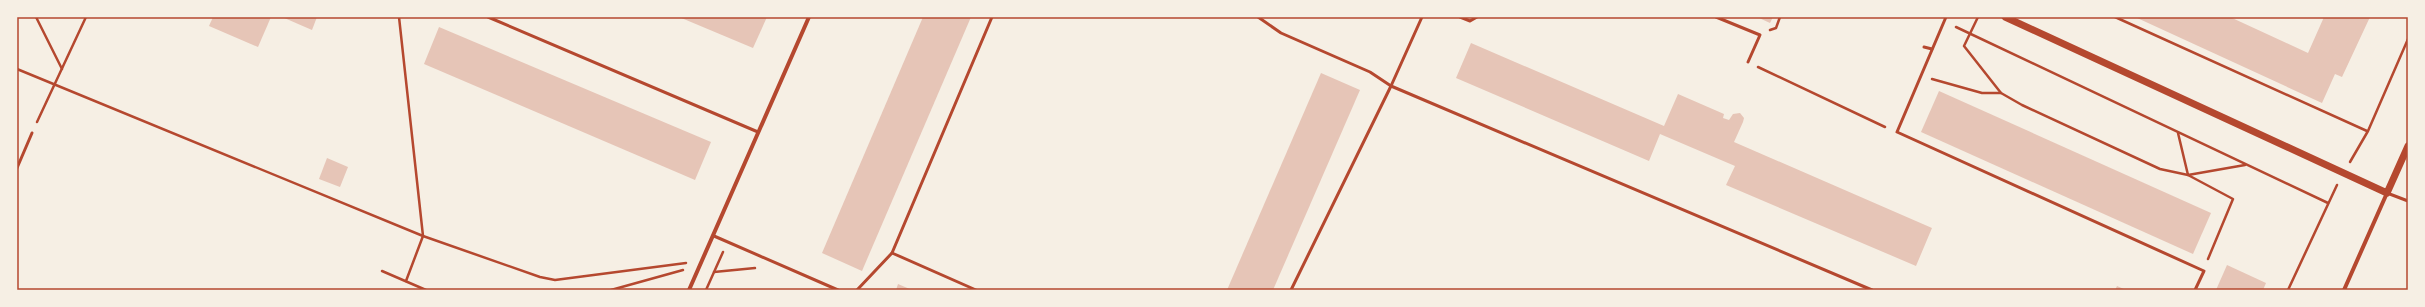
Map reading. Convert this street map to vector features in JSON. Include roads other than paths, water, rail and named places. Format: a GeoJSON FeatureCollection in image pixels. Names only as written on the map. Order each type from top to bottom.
{"type":"FeatureCollection","features":[{"type":"Feature","properties":{"kind":"street"},"geometry":{"type":"LineString","coordinates":[[689,290],[809,17]]}},
{"type":"Feature","properties":{"kind":"street"},"geometry":{"type":"LineString","coordinates":[[2005,17],[2387,193]]}},
{"type":"Feature","properties":{"kind":"street"},"geometry":{"type":"LineString","coordinates":[[2344,290],[2408,146]]}},
{"type":"Feature","properties":{"kind":"lane"},"geometry":{"type":"LineString","coordinates":[[488,17],[758,132]]}},
{"type":"Feature","properties":{"kind":"lane"},"geometry":{"type":"LineString","coordinates":[[857,290],[892,253],[992,17]]}},
{"type":"Feature","properties":{"kind":"lane"},"geometry":{"type":"LineString","coordinates":[[1258,17],[1281,33],[1370,72],[1391,86],[1872,290]]}},
{"type":"Feature","properties":{"kind":"lane"},"geometry":{"type":"LineString","coordinates":[[1291,290],[1391,86],[1422,17]]}},
{"type":"Feature","properties":{"kind":"lane"},"geometry":{"type":"LineString","coordinates":[[1460,17],[1470,21],[1477,17]]}},
{"type":"Feature","properties":{"kind":"lane"},"geometry":{"type":"LineString","coordinates":[[1716,17],[1760,35],[1748,62]]}},
{"type":"Feature","properties":{"kind":"lane"},"geometry":{"type":"LineString","coordinates":[[1946,17],[1897,132],[2204,270],[2195,290]]}},
{"type":"Feature","properties":{"kind":"lane"},"geometry":{"type":"LineString","coordinates":[[1924,47],[1932,49]]}},
{"type":"Feature","properties":{"kind":"lane"},"geometry":{"type":"LineString","coordinates":[[17,168],[32,133]]}},
{"type":"Feature","properties":{"kind":"lane"},"geometry":{"type":"LineString","coordinates":[[2387,193],[2408,201]]}},
{"type":"Feature","properties":{"kind":"lane"},"geometry":{"type":"LineString","coordinates":[[714,236],[838,290]]}},
{"type":"Feature","properties":{"kind":"lane"},"geometry":{"type":"LineString","coordinates":[[892,253],[976,290]]}}]}
